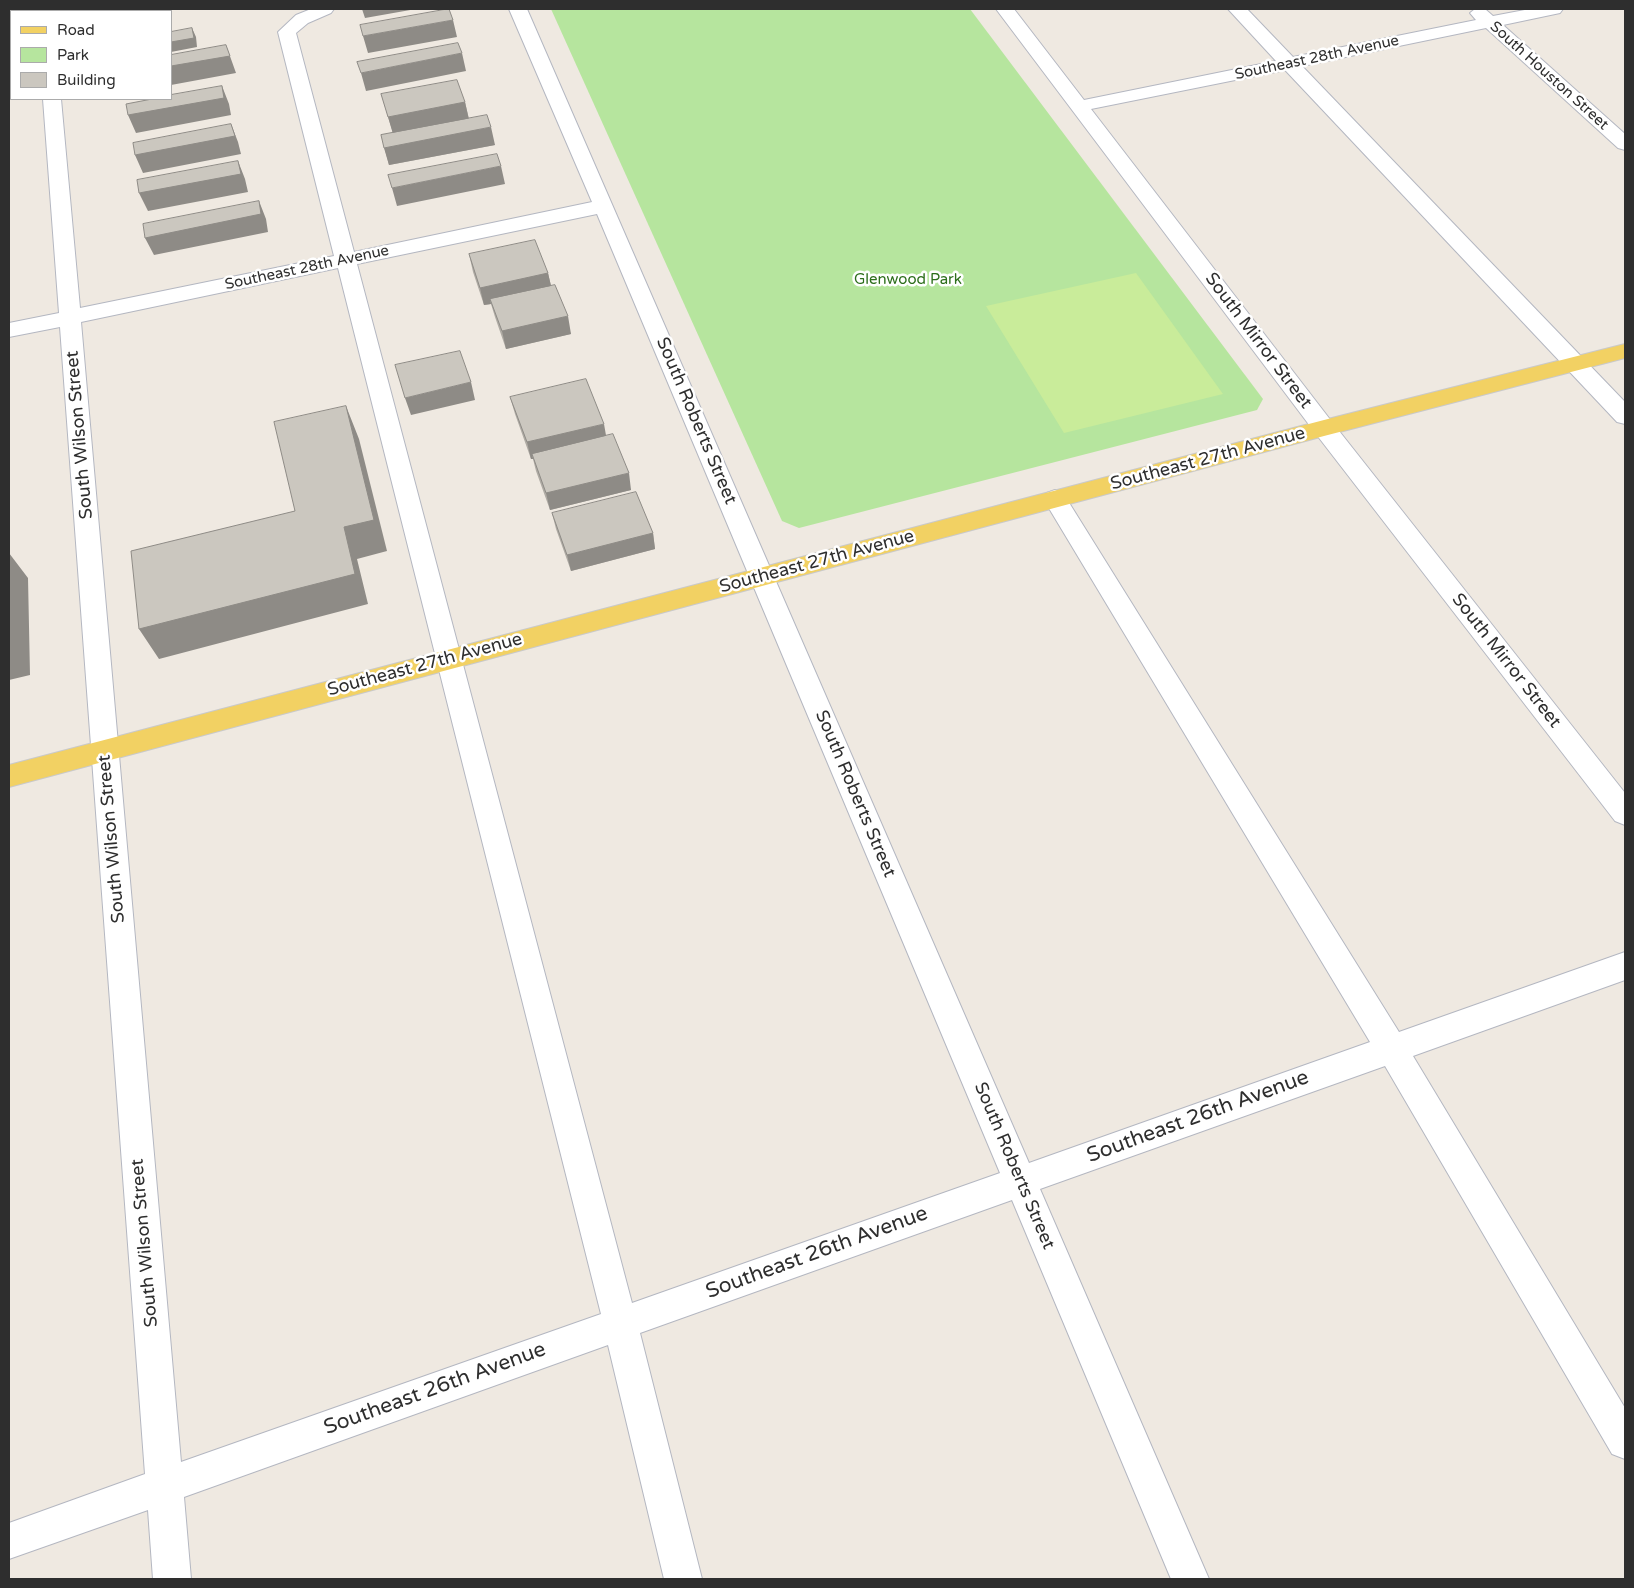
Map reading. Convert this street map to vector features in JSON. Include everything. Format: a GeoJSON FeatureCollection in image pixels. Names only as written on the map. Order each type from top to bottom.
{"type":"FeatureCollection","features":[{"type":"Feature","properties":{"kind":"main road","name":"Southeast 27th Avenue"},"geometry":{"type":"LineString","coordinates":[[9,776],[1324,428],[1625,351]]}},
{"type":"Feature","properties":{"kind":"street"},"geometry":{"type":"LineString","coordinates":[[325,9],[285,25],[620,1323],[683,1579]]}},
{"type":"Feature","properties":{"kind":"street","name":"South Roberts Street"},"geometry":{"type":"LineString","coordinates":[[518,9],[763,576],[1190,1579]]}},
{"type":"Feature","properties":{"kind":"street","name":"South Mirror Street"},"geometry":{"type":"LineString","coordinates":[[1005,9],[1324,428],[1625,813]]}},
{"type":"Feature","properties":{"kind":"street"},"geometry":{"type":"LineString","coordinates":[[1237,9],[1625,416]]}},
{"type":"Feature","properties":{"kind":"street","name":"South Houston Street"},"geometry":{"type":"LineString","coordinates":[[1474,9],[1625,144]]}},
{"type":"Feature","properties":{"kind":"street","name":"Southeast 28th Avenue"},"geometry":{"type":"LineString","coordinates":[[1080,106],[1554,9]]}},
{"type":"Feature","properties":{"kind":"street","name":"South Wilson Street"},"geometry":{"type":"LineString","coordinates":[[52,100],[172,1579]]}},
{"type":"Feature","properties":{"kind":"street","name":"Southeast 28th Avenue"},"geometry":{"type":"LineString","coordinates":[[9,330],[604,206]]}},
{"type":"Feature","properties":{"kind":"street"},"geometry":{"type":"LineString","coordinates":[[1055,499],[1391,1048],[1625,1441]]}},
{"type":"Feature","properties":{"kind":"street","name":"Southeast 26th Avenue"},"geometry":{"type":"LineString","coordinates":[[9,1542],[1020,1180],[1625,966]]}},
{"type":"Feature","properties":{"kind":"green space","name":"Glenwood Park"},"geometry":{"type":"Polygon","coordinates":[[[551,9],[970,9],[1263,399],[1257,410],[799,528],[782,521],[551,9]]]}},
{"type":"Feature","properties":{"kind":"green space"},"geometry":{"type":"Polygon","coordinates":[[[1136,273],[1223,394],[1064,433],[986,306],[1136,273]]]}},
{"type":"Feature","properties":{"kind":"building"},"geometry":{"type":"Polygon","coordinates":[[[449,9],[453,20],[363,36],[360,25],[449,9]]]}},
{"type":"Feature","properties":{"kind":"building"},"geometry":{"type":"Polygon","coordinates":[[[192,28],[194,38],[172,42],[172,32],[192,28]]]}},
{"type":"Feature","properties":{"kind":"building"},"geometry":{"type":"Polygon","coordinates":[[[458,43],[462,53],[361,73],[357,62],[458,43]]]}},
{"type":"Feature","properties":{"kind":"building"},"geometry":{"type":"Polygon","coordinates":[[[226,45],[230,56],[172,66],[172,55],[226,45]]]}},
{"type":"Feature","properties":{"kind":"building"},"geometry":{"type":"Polygon","coordinates":[[[457,80],[465,102],[388,117],[381,94],[457,80]]]}},
{"type":"Feature","properties":{"kind":"building"},"geometry":{"type":"Polygon","coordinates":[[[222,86],[224,98],[128,115],[126,104],[147,100],[172,100],[172,95],[222,86]]]}},
{"type":"Feature","properties":{"kind":"building"},"geometry":{"type":"Polygon","coordinates":[[[487,115],[491,127],[384,148],[381,135],[487,115]]]}},
{"type":"Feature","properties":{"kind":"building"},"geometry":{"type":"Polygon","coordinates":[[[231,124],[235,136],[135,155],[133,143],[231,124]]]}},
{"type":"Feature","properties":{"kind":"building"},"geometry":{"type":"Polygon","coordinates":[[[497,154],[501,166],[392,188],[388,175],[497,154]]]}},
{"type":"Feature","properties":{"kind":"building"},"geometry":{"type":"Polygon","coordinates":[[[238,161],[241,174],[139,193],[137,180],[238,161]]]}},
{"type":"Feature","properties":{"kind":"building"},"geometry":{"type":"Polygon","coordinates":[[[259,201],[261,214],[145,238],[143,224],[259,201]]]}},
{"type":"Feature","properties":{"kind":"building"},"geometry":{"type":"Polygon","coordinates":[[[535,240],[548,273],[480,288],[469,254],[535,240]]]}},
{"type":"Feature","properties":{"kind":"building"},"geometry":{"type":"Polygon","coordinates":[[[555,285],[568,316],[502,331],[490,299],[555,285]]]}},
{"type":"Feature","properties":{"kind":"building"},"geometry":{"type":"Polygon","coordinates":[[[460,351],[471,382],[405,398],[395,365],[460,351]]]}},
{"type":"Feature","properties":{"kind":"building"},"geometry":{"type":"Polygon","coordinates":[[[586,379],[604,424],[527,442],[510,397],[586,379]]]}},
{"type":"Feature","properties":{"kind":"building"},"geometry":{"type":"Polygon","coordinates":[[[346,406],[374,520],[344,527],[355,574],[139,629],[131,551],[295,511],[274,422],[346,406]]]}},
{"type":"Feature","properties":{"kind":"building"},"geometry":{"type":"Polygon","coordinates":[[[613,434],[629,473],[546,493],[532,454],[613,434]]]}},
{"type":"Feature","properties":{"kind":"building"},"geometry":{"type":"Polygon","coordinates":[[[636,492],[653,533],[567,555],[552,513],[636,492]]]}}]}
